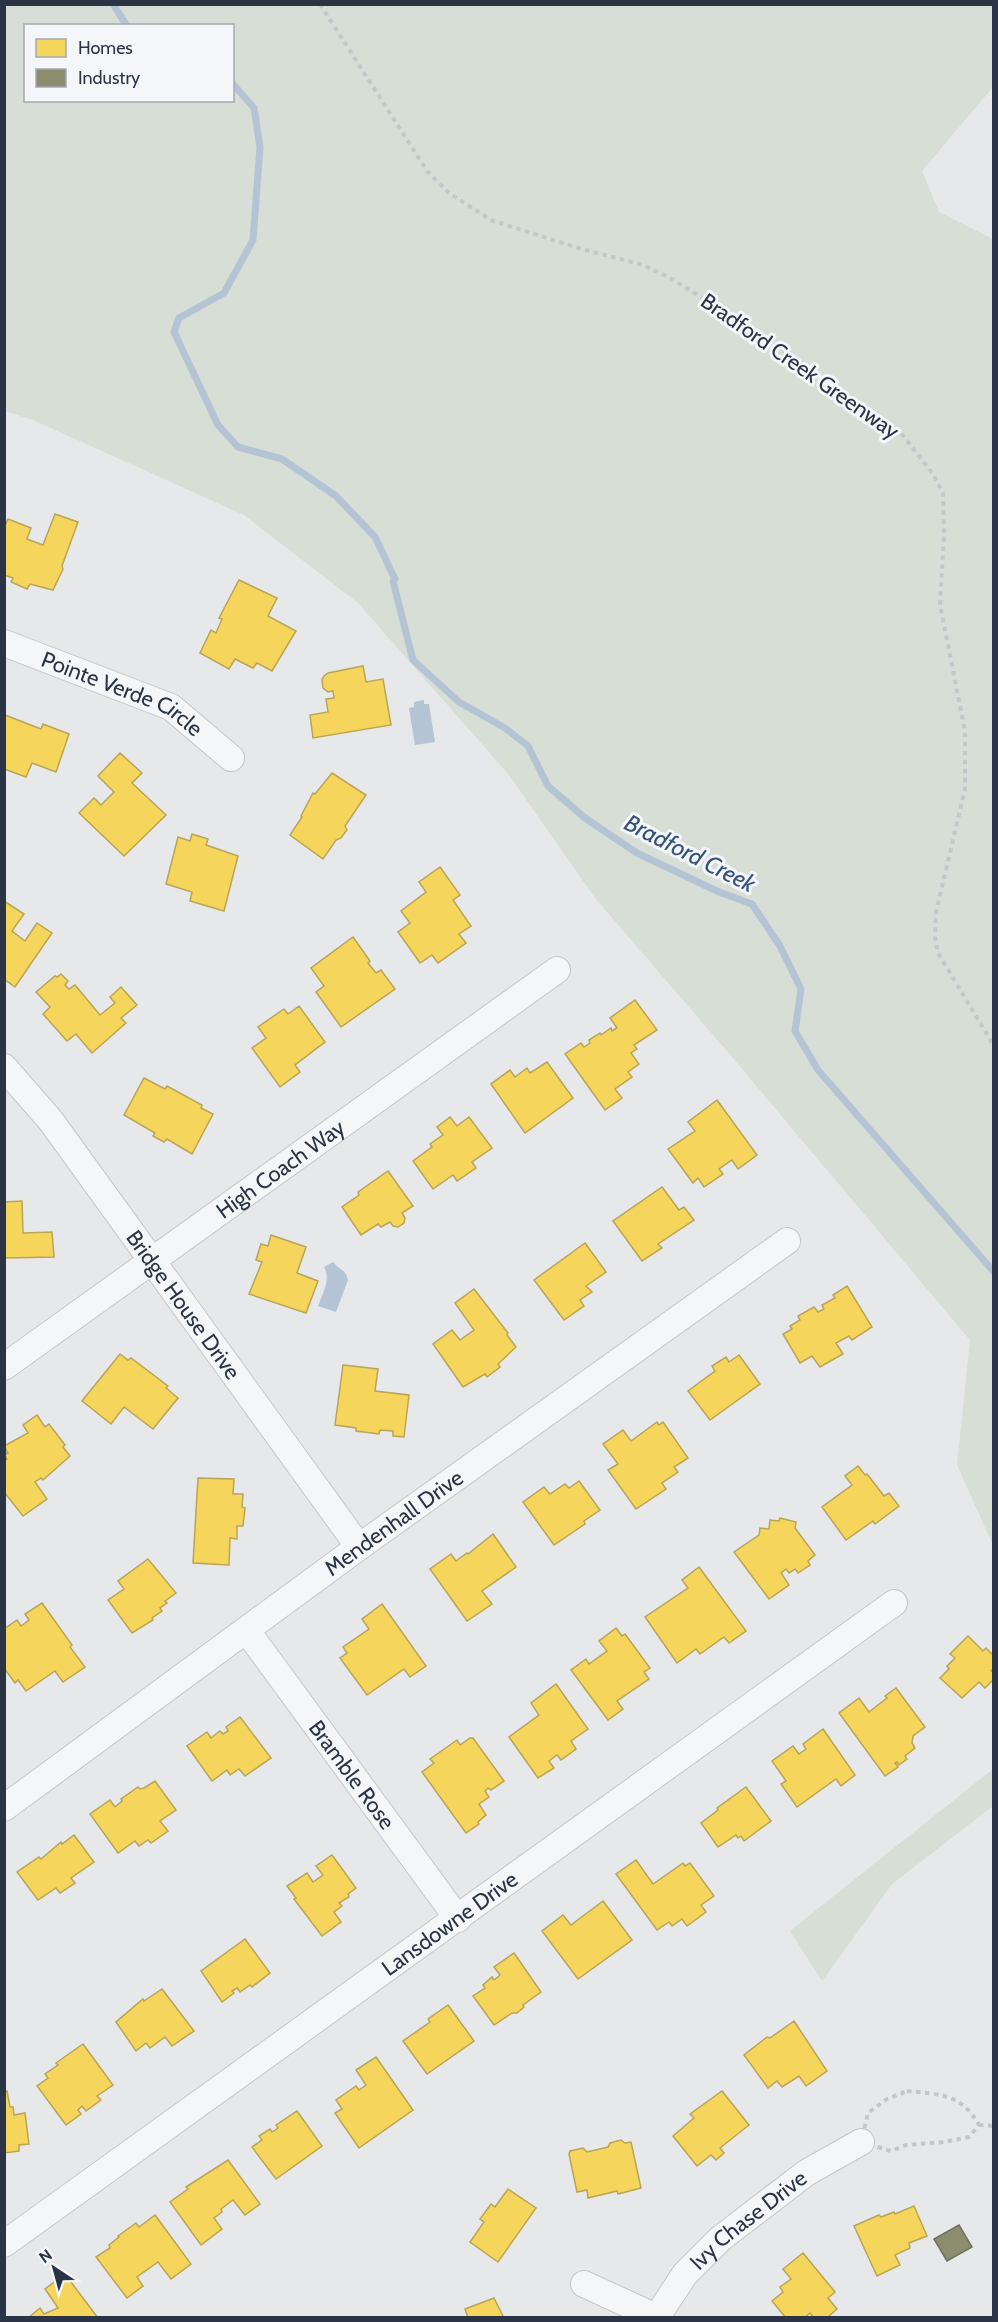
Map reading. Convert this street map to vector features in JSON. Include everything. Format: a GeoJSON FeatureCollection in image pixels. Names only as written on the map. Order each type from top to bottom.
{"type":"FeatureCollection","features":[{"type":"Feature","properties":{"kind":"street","name":"Pointe Verde Circle"},"geometry":{"type":"LineString","coordinates":[[4,643],[171,707],[231,758]]}},
{"type":"Feature","properties":{"kind":"street","name":"High Coach Way"},"geometry":{"type":"LineString","coordinates":[[4,1367],[557,969]]}},
{"type":"Feature","properties":{"kind":"street","name":"Bridge House Drive"},"geometry":{"type":"LineString","coordinates":[[4,1067],[51,1121],[359,1547]]}},
{"type":"Feature","properties":{"kind":"street","name":"Mendenhall Drive"},"geometry":{"type":"LineString","coordinates":[[4,1808],[359,1547],[787,1241]]}},
{"type":"Feature","properties":{"kind":"street","name":"Lansdowne Drive"},"geometry":{"type":"LineString","coordinates":[[4,2244],[894,1603]]}},
{"type":"Feature","properties":{"kind":"street","name":"Bramble Rose"},"geometry":{"type":"LineString","coordinates":[[247,1630],[458,1919]]}},
{"type":"Feature","properties":{"kind":"street","name":"Ivy Chase Drive"},"geometry":{"type":"LineString","coordinates":[[656,2317],[685,2274],[720,2239],[806,2173],[861,2142]]}},
{"type":"Feature","properties":{"kind":"street"},"geometry":{"type":"LineString","coordinates":[[584,2284],[656,2317]]}},
{"type":"Feature","properties":{"kind":"path","name":"Bradford Creek Greenway"},"geometry":{"type":"LineString","coordinates":[[320,4],[427,171],[449,193],[491,220],[579,248],[644,265],[672,279],[768,340],[873,412],[901,433],[933,474],[943,493],[944,537],[940,605],[965,731],[964,789],[936,912],[935,937],[938,953],[993,1046]]}},
{"type":"Feature","properties":{"kind":"path"},"geometry":{"type":"LineString","coordinates":[[907,2091],[946,2094],[971,2110],[979,2125],[969,2137],[944,2142],[906,2145],[891,2151],[861,2142],[868,2113],[887,2099],[907,2091]]}},
{"type":"Feature","properties":{"kind":"path"},"geometry":{"type":"LineString","coordinates":[[979,2125],[993,2126]]}},
{"type":"Feature","properties":{"kind":"shaded area"},"geometry":{"type":"Polygon","coordinates":[[[4,5],[993,5],[993,87],[922,171],[939,212],[993,239],[993,1545],[957,1465],[970,1340],[595,898],[509,775],[358,603],[244,515],[33,420],[5,411],[4,5]]]}},
{"type":"Feature","properties":{"kind":"shaded area"},"geometry":{"type":"Polygon","coordinates":[[[993,1769],[993,1806],[892,1884],[822,1981],[790,1931],[993,1769]]]}},
{"type":"Feature","properties":{"kind":"water"},"geometry":{"type":"Polygon","coordinates":[[[424,700],[424,704],[429,704],[435,742],[415,745],[409,708],[414,707],[414,702],[424,700]]]}},
{"type":"Feature","properties":{"kind":"water"},"geometry":{"type":"Polygon","coordinates":[[[333,1262],[344,1271],[348,1280],[336,1312],[318,1306],[327,1276],[324,1267],[333,1262]]]}},
{"type":"Feature","properties":{"kind":"building: Homes"},"geometry":{"type":"Polygon","coordinates":[[[55,514],[78,522],[62,566],[63,569],[53,590],[30,584],[27,589],[11,582],[13,578],[4,575],[4,528],[8,519],[31,528],[27,539],[43,545],[55,514]]]}},
{"type":"Feature","properties":{"kind":"building: Homes"},"geometry":{"type":"Polygon","coordinates":[[[239,580],[277,598],[268,616],[296,631],[272,671],[257,663],[253,668],[235,659],[229,669],[200,653],[211,630],[216,633],[222,619],[219,618],[239,580]]]}},
{"type":"Feature","properties":{"kind":"building: Homes"},"geometry":{"type":"Polygon","coordinates":[[[363,666],[366,682],[383,679],[391,725],[313,738],[310,715],[328,712],[326,699],[334,698],[333,691],[328,692],[323,688],[324,676],[328,673],[363,666]]]}},
{"type":"Feature","properties":{"kind":"building: Homes"},"geometry":{"type":"Polygon","coordinates":[[[5,715],[41,729],[43,724],[69,734],[56,772],[32,763],[26,777],[4,769],[5,715]]]}},
{"type":"Feature","properties":{"kind":"building: Homes"},"geometry":{"type":"Polygon","coordinates":[[[120,753],[142,773],[132,783],[166,815],[124,856],[79,813],[94,798],[101,805],[114,792],[98,776],[120,753]]]}},
{"type":"Feature","properties":{"kind":"building: Homes"},"geometry":{"type":"Polygon","coordinates":[[[332,773],[366,795],[345,826],[347,830],[341,838],[336,840],[323,859],[290,835],[302,817],[313,793],[315,794],[332,773]]]}},
{"type":"Feature","properties":{"kind":"building: Homes"},"geometry":{"type":"Polygon","coordinates":[[[192,834],[208,839],[206,845],[238,856],[224,911],[190,901],[192,892],[166,884],[178,837],[190,841],[192,834]]]}},
{"type":"Feature","properties":{"kind":"building: Homes"},"geometry":{"type":"Polygon","coordinates":[[[440,867],[460,895],[453,900],[471,926],[459,934],[466,943],[438,963],[432,955],[420,963],[398,932],[410,923],[401,911],[426,892],[419,882],[440,867]]]}},
{"type":"Feature","properties":{"kind":"building: Homes"},"geometry":{"type":"Polygon","coordinates":[[[4,901],[24,914],[12,931],[25,941],[37,923],[52,933],[15,987],[4,979],[4,901]]]}},
{"type":"Feature","properties":{"kind":"building: Homes"},"geometry":{"type":"Polygon","coordinates":[[[353,937],[376,973],[381,970],[395,989],[341,1027],[316,992],[324,986],[311,968],[353,937]]]}},
{"type":"Feature","properties":{"kind":"building: Homes"},"geometry":{"type":"Polygon","coordinates":[[[61,974],[68,981],[65,985],[69,989],[75,985],[100,1015],[115,1003],[110,997],[121,987],[137,1005],[121,1018],[126,1023],[92,1053],[76,1034],[67,1041],[43,1014],[50,1007],[36,992],[55,976],[61,974]]]}},
{"type":"Feature","properties":{"kind":"building: Homes"},"geometry":{"type":"Polygon","coordinates":[[[635,1000],[657,1030],[634,1045],[637,1049],[631,1053],[639,1064],[628,1072],[632,1077],[615,1089],[622,1098],[605,1110],[565,1054],[581,1043],[584,1047],[590,1043],[589,1040],[600,1033],[601,1035],[611,1028],[612,1031],[617,1028],[610,1018],[635,1000]]]}},
{"type":"Feature","properties":{"kind":"building: Homes"},"geometry":{"type":"Polygon","coordinates":[[[299,1006],[325,1042],[295,1065],[300,1072],[280,1087],[252,1048],[266,1038],[258,1027],[284,1009],[288,1014],[299,1006]]]}},
{"type":"Feature","properties":{"kind":"building: Homes"},"geometry":{"type":"Polygon","coordinates":[[[547,1062],[573,1098],[525,1133],[491,1084],[510,1070],[515,1077],[527,1068],[530,1073],[547,1062]]]}},
{"type":"Feature","properties":{"kind":"building: Homes"},"geometry":{"type":"Polygon","coordinates":[[[144,1078],[165,1089],[167,1086],[202,1105],[201,1108],[213,1114],[192,1154],[167,1139],[164,1142],[153,1136],[155,1133],[124,1115],[144,1078]]]}},
{"type":"Feature","properties":{"kind":"building: Homes"},"geometry":{"type":"Polygon","coordinates":[[[717,1100],[757,1155],[738,1169],[732,1160],[719,1169],[723,1174],[704,1187],[698,1178],[693,1183],[668,1149],[695,1131],[688,1122],[717,1100]]]}},
{"type":"Feature","properties":{"kind":"building: Homes"},"geometry":{"type":"Polygon","coordinates":[[[450,1117],[457,1126],[469,1117],[492,1148],[472,1162],[476,1168],[457,1181],[453,1175],[433,1189],[413,1161],[432,1147],[430,1144],[443,1135],[437,1127],[450,1117]]]}},
{"type":"Feature","properties":{"kind":"building: Homes"},"geometry":{"type":"Polygon","coordinates":[[[388,1171],[413,1206],[402,1213],[405,1218],[404,1223],[398,1227],[393,1226],[390,1222],[381,1227],[378,1224],[361,1235],[342,1207],[359,1195],[358,1192],[388,1171]]]}},
{"type":"Feature","properties":{"kind":"building: Homes"},"geometry":{"type":"Polygon","coordinates":[[[662,1187],[679,1210],[684,1207],[694,1220],[658,1244],[662,1248],[642,1261],[613,1221],[662,1187]]]}},
{"type":"Feature","properties":{"kind":"building: Homes"},"geometry":{"type":"Polygon","coordinates":[[[22,1201],[23,1233],[52,1232],[54,1257],[4,1258],[4,1202],[22,1201]]]}},
{"type":"Feature","properties":{"kind":"building: Homes"},"geometry":{"type":"Polygon","coordinates":[[[271,1235],[306,1247],[297,1273],[318,1281],[306,1313],[249,1294],[262,1262],[256,1260],[261,1244],[268,1246],[271,1235]]]}},
{"type":"Feature","properties":{"kind":"building: Homes"},"geometry":{"type":"Polygon","coordinates":[[[585,1243],[606,1272],[586,1286],[592,1292],[580,1300],[584,1306],[564,1320],[534,1280],[585,1243]]]}},
{"type":"Feature","properties":{"kind":"building: Homes"},"geometry":{"type":"Polygon","coordinates":[[[847,1286],[872,1327],[852,1340],[849,1336],[836,1343],[843,1354],[820,1367],[812,1356],[800,1363],[783,1334],[792,1329],[790,1326],[800,1320],[798,1316],[814,1307],[818,1312],[824,1309],[822,1305],[835,1298],[833,1295],[847,1286]]]}},
{"type":"Feature","properties":{"kind":"building: Homes"},"geometry":{"type":"Polygon","coordinates":[[[474,1289],[516,1347],[498,1364],[500,1367],[487,1377],[485,1374],[463,1387],[433,1344],[452,1330],[460,1340],[474,1330],[455,1303],[474,1289]]]}},
{"type":"Feature","properties":{"kind":"building: Homes"},"geometry":{"type":"Polygon","coordinates":[[[120,1354],[128,1360],[131,1358],[168,1386],[166,1388],[178,1398],[153,1429],[124,1407],[111,1424],[82,1401],[120,1354]]]}},
{"type":"Feature","properties":{"kind":"building: Homes"},"geometry":{"type":"Polygon","coordinates":[[[739,1355],[760,1384],[710,1420],[688,1391],[715,1371],[712,1366],[726,1357],[729,1362],[739,1355]]]}},
{"type":"Feature","properties":{"kind":"building: Homes"},"geometry":{"type":"Polygon","coordinates":[[[343,1365],[378,1369],[375,1391],[409,1395],[404,1437],[393,1436],[393,1431],[380,1430],[379,1434],[335,1425],[343,1365]]]}},
{"type":"Feature","properties":{"kind":"building: Homes"},"geometry":{"type":"Polygon","coordinates":[[[37,1415],[45,1427],[49,1424],[65,1445],[63,1447],[70,1456],[43,1480],[41,1478],[35,1482],[47,1499],[23,1516],[4,1492],[4,1461],[7,1459],[4,1455],[8,1453],[4,1446],[28,1433],[23,1425],[37,1415]]]}},
{"type":"Feature","properties":{"kind":"building: Homes"},"geometry":{"type":"Polygon","coordinates":[[[657,1422],[659,1425],[663,1422],[688,1458],[674,1467],[678,1472],[662,1483],[666,1489],[636,1509],[608,1470],[618,1464],[603,1444],[623,1430],[631,1441],[657,1422]]]}},
{"type":"Feature","properties":{"kind":"building: Homes"},"geometry":{"type":"Polygon","coordinates":[[[858,1466],[884,1496],[889,1493],[899,1506],[875,1524],[873,1521],[846,1540],[822,1507],[852,1485],[845,1476],[858,1466]]]}},
{"type":"Feature","properties":{"kind":"building: Homes"},"geometry":{"type":"Polygon","coordinates":[[[198,1478],[234,1479],[233,1494],[243,1494],[242,1507],[245,1508],[243,1526],[237,1526],[237,1539],[230,1538],[229,1565],[193,1563],[198,1478]]]}},
{"type":"Feature","properties":{"kind":"building: Homes"},"geometry":{"type":"Polygon","coordinates":[[[579,1481],[600,1510],[584,1521],[585,1524],[554,1545],[523,1502],[544,1487],[550,1494],[565,1484],[569,1488],[579,1481]]]}},
{"type":"Feature","properties":{"kind":"building: Homes"},"geometry":{"type":"Polygon","coordinates":[[[780,1518],[796,1522],[795,1528],[815,1555],[808,1561],[810,1565],[798,1573],[795,1569],[789,1573],[786,1569],[781,1573],[789,1585],[769,1599],[734,1552],[759,1535],[760,1528],[769,1529],[770,1520],[779,1521],[780,1518]]]}},
{"type":"Feature","properties":{"kind":"building: Homes"},"geometry":{"type":"Polygon","coordinates":[[[493,1534],[516,1567],[482,1591],[492,1604],[467,1621],[430,1569],[451,1554],[456,1561],[493,1534]]]}},
{"type":"Feature","properties":{"kind":"building: Homes"},"geometry":{"type":"Polygon","coordinates":[[[148,1559],[176,1593],[165,1601],[167,1603],[160,1608],[162,1611],[152,1618],[153,1620],[132,1633],[108,1600],[124,1589],[118,1581],[148,1559]]]}},
{"type":"Feature","properties":{"kind":"building: Homes"},"geometry":{"type":"Polygon","coordinates":[[[699,1567],[746,1631],[729,1643],[724,1637],[700,1654],[696,1649],[677,1663],[645,1617],[688,1588],[682,1580],[699,1567]]]}},
{"type":"Feature","properties":{"kind":"building: Homes"},"geometry":{"type":"Polygon","coordinates":[[[42,1603],[85,1667],[63,1682],[55,1671],[26,1691],[18,1680],[15,1683],[4,1668],[4,1629],[17,1620],[21,1626],[29,1620],[25,1614],[42,1603]]]}},
{"type":"Feature","properties":{"kind":"building: Homes"},"geometry":{"type":"Polygon","coordinates":[[[382,1604],[426,1666],[410,1677],[404,1669],[367,1695],[340,1658],[347,1653],[343,1647],[369,1629],[362,1619],[382,1604]]]}},
{"type":"Feature","properties":{"kind":"building: Homes"},"geometry":{"type":"Polygon","coordinates":[[[616,1628],[622,1636],[625,1634],[650,1668],[644,1672],[649,1679],[617,1701],[623,1709],[608,1720],[571,1670],[586,1659],[589,1664],[607,1651],[599,1641],[616,1628]]]}},
{"type":"Feature","properties":{"kind":"building: Homes"},"geometry":{"type":"Polygon","coordinates":[[[968,1636],[983,1651],[986,1648],[994,1656],[994,1668],[991,1671],[994,1673],[994,1679],[985,1688],[979,1682],[962,1698],[940,1678],[955,1658],[950,1654],[968,1636]]]}},
{"type":"Feature","properties":{"kind":"building: Homes"},"geometry":{"type":"Polygon","coordinates":[[[556,1684],[588,1729],[571,1741],[576,1749],[561,1760],[557,1755],[549,1761],[554,1768],[538,1778],[509,1737],[539,1715],[531,1703],[556,1684]]]}},
{"type":"Feature","properties":{"kind":"building: Homes"},"geometry":{"type":"Polygon","coordinates":[[[896,1688],[925,1727],[913,1736],[912,1743],[915,1748],[905,1756],[907,1759],[899,1765],[895,1763],[898,1767],[885,1776],[839,1713],[859,1698],[869,1712],[896,1688]]]}},
{"type":"Feature","properties":{"kind":"building: Homes"},"geometry":{"type":"Polygon","coordinates":[[[240,1717],[271,1758],[245,1776],[239,1769],[230,1775],[227,1770],[212,1781],[187,1746],[207,1732],[211,1738],[220,1731],[223,1734],[228,1731],[226,1727],[240,1717]]]}},
{"type":"Feature","properties":{"kind":"building: Homes"},"geometry":{"type":"Polygon","coordinates":[[[823,1729],[855,1775],[841,1786],[836,1779],[797,1807],[781,1784],[786,1781],[772,1761],[793,1746],[799,1754],[806,1749],[803,1744],[823,1729]]]}},
{"type":"Feature","properties":{"kind":"building: Homes"},"geometry":{"type":"Polygon","coordinates":[[[473,1738],[504,1781],[491,1790],[488,1788],[485,1791],[489,1797],[479,1804],[486,1815],[478,1822],[479,1824],[466,1833],[422,1772],[434,1763],[430,1759],[457,1740],[460,1745],[473,1738]]]}},
{"type":"Feature","properties":{"kind":"building: Homes"},"geometry":{"type":"Polygon","coordinates":[[[155,1781],[176,1810],[160,1821],[168,1831],[151,1843],[148,1840],[139,1846],[135,1841],[118,1853],[90,1814],[110,1800],[115,1807],[122,1801],[121,1799],[138,1787],[144,1788],[155,1781]]]}},
{"type":"Feature","properties":{"kind":"building: Homes"},"geometry":{"type":"Polygon","coordinates":[[[746,1787],[771,1821],[744,1841],[741,1836],[738,1838],[736,1835],[718,1847],[701,1823],[746,1787]]]}},
{"type":"Feature","properties":{"kind":"building: Homes"},"geometry":{"type":"Polygon","coordinates":[[[74,1835],[94,1862],[71,1878],[75,1883],[60,1893],[56,1888],[38,1900],[17,1872],[39,1857],[41,1859],[61,1842],[62,1844],[74,1835]]]}},
{"type":"Feature","properties":{"kind":"building: Homes"},"geometry":{"type":"Polygon","coordinates":[[[332,1855],[356,1888],[348,1894],[349,1897],[339,1903],[342,1906],[334,1912],[341,1922],[322,1936],[287,1886],[307,1873],[313,1882],[323,1875],[316,1866],[332,1855]]]}},
{"type":"Feature","properties":{"kind":"building: Homes"},"geometry":{"type":"Polygon","coordinates":[[[636,1860],[653,1884],[683,1863],[685,1866],[690,1863],[714,1896],[701,1905],[706,1912],[687,1926],[682,1919],[672,1926],[669,1922],[657,1930],[616,1874],[636,1860]]]}},
{"type":"Feature","properties":{"kind":"building: Homes"},"geometry":{"type":"Polygon","coordinates":[[[603,1901],[632,1940],[578,1979],[542,1931],[563,1915],[571,1925],[603,1901]]]}},
{"type":"Feature","properties":{"kind":"building: Homes"},"geometry":{"type":"Polygon","coordinates":[[[245,1939],[270,1973],[252,1987],[250,1985],[240,1992],[237,1988],[232,1991],[234,1993],[222,2002],[201,1971],[245,1939]]]}},
{"type":"Feature","properties":{"kind":"building: Homes"},"geometry":{"type":"Polygon","coordinates":[[[514,1953],[541,1992],[523,2005],[524,2007],[517,2013],[512,2013],[494,2025],[473,1996],[485,1988],[483,1985],[492,1977],[494,1980],[500,1975],[494,1967],[514,1953]]]}},
{"type":"Feature","properties":{"kind":"building: Homes"},"geometry":{"type":"Polygon","coordinates":[[[162,1989],[194,2031],[172,2046],[165,2037],[150,2048],[146,2043],[136,2051],[116,2022],[143,1999],[144,2001],[162,1989]]]}},
{"type":"Feature","properties":{"kind":"building: Homes"},"geometry":{"type":"Polygon","coordinates":[[[448,2005],[474,2041],[427,2074],[403,2041],[430,2022],[428,2019],[448,2005]]]}},
{"type":"Feature","properties":{"kind":"building: Homes"},"geometry":{"type":"Polygon","coordinates":[[[794,2021],[827,2071],[806,2086],[799,2076],[782,2087],[777,2081],[768,2088],[744,2055],[767,2037],[770,2038],[794,2021]]]}},
{"type":"Feature","properties":{"kind":"building: Homes"},"geometry":{"type":"Polygon","coordinates":[[[83,2044],[113,2085],[97,2096],[101,2100],[86,2111],[82,2106],[78,2110],[81,2114],[66,2125],[37,2086],[48,2078],[45,2074],[58,2065],[56,2063],[83,2044]]]}},
{"type":"Feature","properties":{"kind":"building: Homes"},"geometry":{"type":"Polygon","coordinates":[[[376,2057],[413,2110],[359,2148],[335,2113],[342,2109],[336,2100],[356,2086],[359,2090],[366,2085],[356,2070],[376,2057]]]}},
{"type":"Feature","properties":{"kind":"building: Homes"},"geometry":{"type":"Polygon","coordinates":[[[4,2091],[7,2091],[14,2115],[25,2113],[29,2144],[19,2145],[19,2151],[4,2153],[4,2091]]]}},
{"type":"Feature","properties":{"kind":"building: Homes"},"geometry":{"type":"Polygon","coordinates":[[[722,2091],[749,2125],[720,2148],[724,2153],[716,2160],[711,2155],[697,2166],[673,2136],[694,2118],[690,2114],[722,2091]]]}},
{"type":"Feature","properties":{"kind":"building: Homes"},"geometry":{"type":"Polygon","coordinates":[[[297,2111],[322,2146],[276,2179],[252,2147],[262,2140],[259,2136],[270,2129],[272,2132],[278,2128],[276,2125],[297,2111]]]}},
{"type":"Feature","properties":{"kind":"building: Homes"},"geometry":{"type":"Polygon","coordinates":[[[621,2140],[625,2143],[631,2142],[641,2188],[588,2198],[587,2190],[577,2192],[570,2151],[583,2148],[587,2152],[608,2147],[610,2143],[621,2140]]]}},
{"type":"Feature","properties":{"kind":"building: Homes"},"geometry":{"type":"Polygon","coordinates":[[[228,2160],[260,2204],[245,2215],[233,2200],[214,2218],[222,2229],[201,2245],[170,2202],[188,2189],[186,2187],[228,2160]]]}},
{"type":"Feature","properties":{"kind":"building: Homes"},"geometry":{"type":"Polygon","coordinates":[[[508,2189],[536,2208],[498,2262],[470,2242],[484,2222],[480,2219],[491,2204],[495,2207],[508,2189]]]}},
{"type":"Feature","properties":{"kind":"building: Homes"},"geometry":{"type":"Polygon","coordinates":[[[914,2206],[927,2236],[909,2243],[910,2248],[895,2255],[900,2265],[877,2276],[854,2226],[879,2215],[881,2217],[894,2212],[895,2214],[914,2206]]]}},
{"type":"Feature","properties":{"kind":"building: Homes"},"geometry":{"type":"Polygon","coordinates":[[[155,2215],[191,2264],[171,2279],[158,2262],[137,2277],[143,2286],[127,2298],[96,2257],[110,2248],[109,2245],[118,2236],[136,2223],[139,2227],[155,2215]]]}},
{"type":"Feature","properties":{"kind":"building: Homes"},"geometry":{"type":"Polygon","coordinates":[[[803,2253],[835,2292],[828,2298],[837,2309],[827,2318],[814,2318],[810,2313],[804,2318],[786,2318],[772,2301],[783,2292],[780,2287],[791,2279],[783,2269],[803,2253]]]}},
{"type":"Feature","properties":{"kind":"building: Homes"},"geometry":{"type":"Polygon","coordinates":[[[65,2274],[98,2318],[28,2318],[40,2308],[44,2314],[58,2308],[45,2289],[65,2274]]]}},
{"type":"Feature","properties":{"kind":"building: Homes"},"geometry":{"type":"Polygon","coordinates":[[[494,2298],[504,2318],[468,2318],[465,2309],[494,2298]]]}},
{"type":"Feature","properties":{"kind":"building: Industry"},"geometry":{"type":"Polygon","coordinates":[[[959,2225],[972,2247],[947,2261],[934,2239],[959,2225]]]}},
{"type":"Feature","properties":{"kind":"waterway","name":"Bradford Creek"},"geometry":{"type":"LineString","coordinates":[[113,4],[126,24]]}},
{"type":"Feature","properties":{"kind":"waterway","name":"Bradford Creek"},"geometry":{"type":"LineString","coordinates":[[234,85],[254,108],[260,147],[253,240],[224,293],[179,318],[174,332],[218,425],[238,447],[282,459],[336,496],[375,537],[395,579],[393,581],[413,660],[459,702],[505,728],[528,746],[548,786],[585,818],[637,853],[719,892],[752,904],[780,946],[801,989],[795,1031],[818,1070],[994,1272]]}}]}
